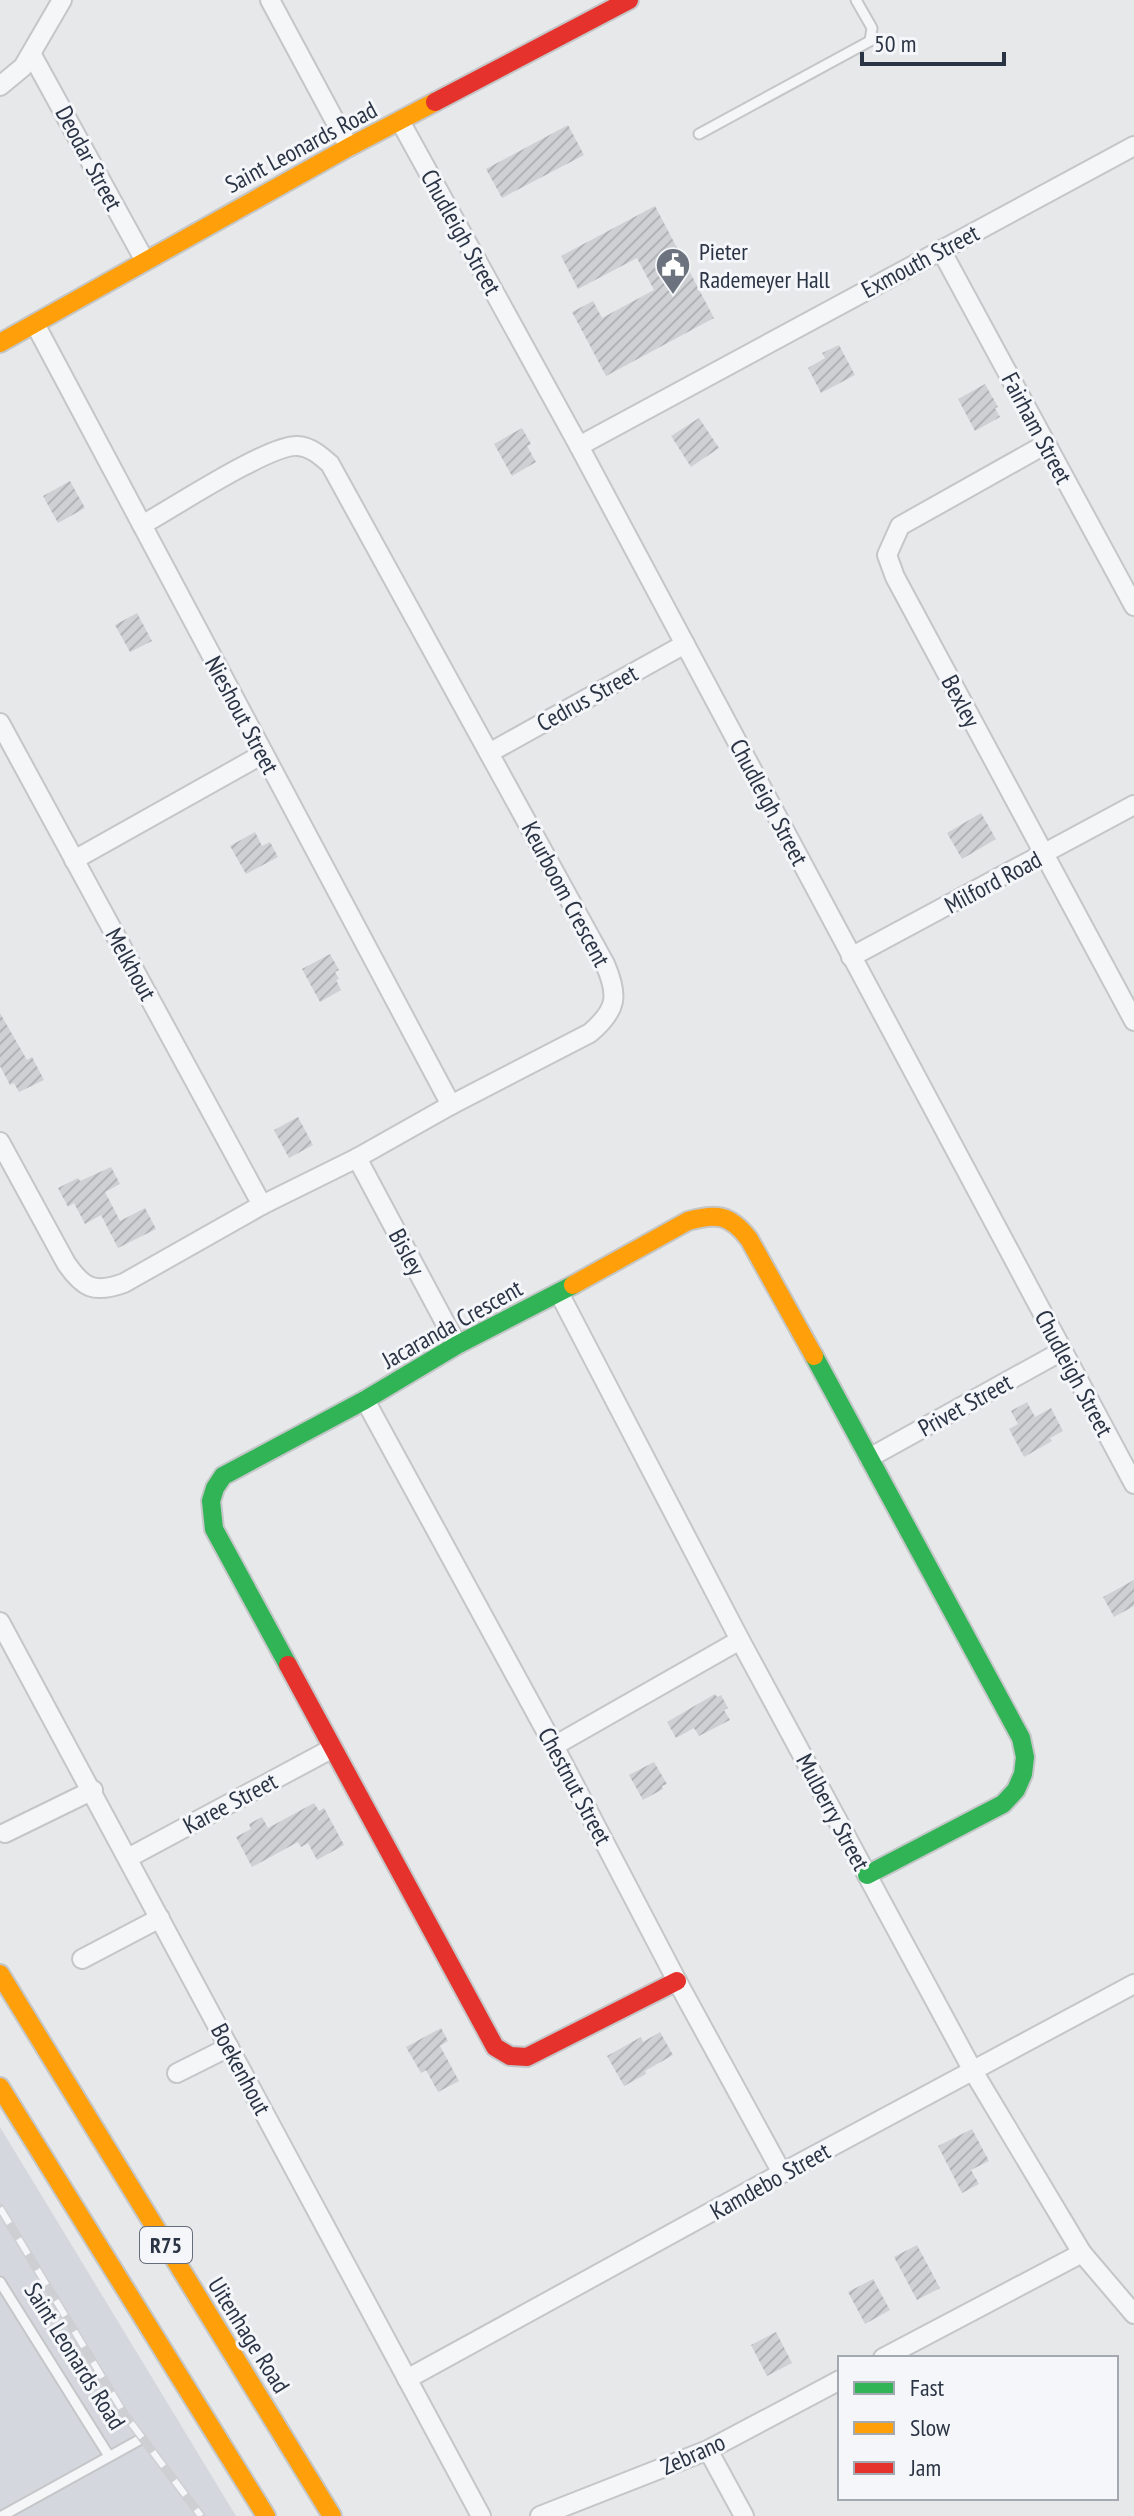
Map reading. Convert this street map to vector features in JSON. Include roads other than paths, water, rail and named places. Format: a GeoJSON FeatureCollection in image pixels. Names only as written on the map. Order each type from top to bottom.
{"type":"FeatureCollection","features":[{"type":"Feature","properties":{"kind":"street"},"geometry":{"type":"LineString","coordinates":[[0,86],[13,77],[32,55],[62,0]]}},
{"type":"Feature","properties":{"kind":"street"},"geometry":{"type":"LineString","coordinates":[[270,0],[349,147]]}},
{"type":"Feature","properties":{"kind":"street","name":"Saint Leonards Road"},"geometry":{"type":"LineString","coordinates":[[0,343],[349,147],[629,0]]}},
{"type":"Feature","properties":{"kind":"street","name":"Deodar Street"},"geometry":{"type":"LineString","coordinates":[[32,55],[145,261]]}},
{"type":"Feature","properties":{"kind":"street","name":"Chudleigh Street"},"geometry":{"type":"LineString","coordinates":[[400,121],[579,446],[1062,1351],[1128,1461],[1134,1484]]}},
{"type":"Feature","properties":{"kind":"street","name":"Exmouth Street"},"geometry":{"type":"LineString","coordinates":[[579,446],[1134,147]]}},
{"type":"Feature","properties":{"kind":"street","name":"Fairham Street"},"geometry":{"type":"LineString","coordinates":[[941,250],[1134,606]]}},
{"type":"Feature","properties":{"kind":"street","name":"Nieshout Street"},"geometry":{"type":"LineString","coordinates":[[35,324],[451,1105]]}},
{"type":"Feature","properties":{"kind":"street","name":"Bexley"},"geometry":{"type":"LineString","coordinates":[[1046,444],[900,526],[887,555],[895,577],[1134,1021]]}},
{"type":"Feature","properties":{"kind":"street","name":"Keurboom Crescent"},"geometry":{"type":"LineString","coordinates":[[0,1142],[78,1280],[86,1286],[111,1288],[590,1033],[609,1014],[615,996],[605,964],[340,479],[320,454],[297,445],[272,451],[142,525]]}},
{"type":"Feature","properties":{"kind":"street","name":"Cedrus Street"},"geometry":{"type":"LineString","coordinates":[[489,753],[685,644]]}},
{"type":"Feature","properties":{"kind":"street","name":"Melkhout"},"geometry":{"type":"LineString","coordinates":[[0,723],[262,1205]]}},
{"type":"Feature","properties":{"kind":"street"},"geometry":{"type":"LineString","coordinates":[[74,860],[263,754]]}},
{"type":"Feature","properties":{"kind":"street","name":"Milford Road"},"geometry":{"type":"LineString","coordinates":[[851,957],[1134,805]]}},
{"type":"Feature","properties":{"kind":"street","name":"Bisley"},"geometry":{"type":"LineString","coordinates":[[357,1158],[457,1345]]}},
{"type":"Feature","properties":{"kind":"street","name":"Jacaranda Crescent"},"geometry":{"type":"LineString","coordinates":[[677,1981],[527,2057],[518,2058],[495,2047],[214,1529],[210,1517],[211,1502],[214,1486],[223,1476],[688,1221],[711,1215],[723,1216],[736,1223],[746,1233],[763,1262],[1021,1738],[1026,1762],[1015,1795],[1003,1804],[867,1875]]}},
{"type":"Feature","properties":{"kind":"street","name":"Mulberry Street"},"geometry":{"type":"LineString","coordinates":[[559,1293],[740,1640],[973,2071],[1082,2253],[1134,2314]]}},
{"type":"Feature","properties":{"kind":"street","name":"Privet Street"},"geometry":{"type":"LineString","coordinates":[[869,1458],[1062,1351]]}},
{"type":"Feature","properties":{"kind":"street","name":"Chestnut Street"},"geometry":{"type":"LineString","coordinates":[[365,1400],[782,2173]]}},
{"type":"Feature","properties":{"kind":"street","name":"Boekenhout"},"geometry":{"type":"LineString","coordinates":[[0,1622],[8,1656],[93,1790],[481,2516]]}},
{"type":"Feature","properties":{"kind":"street"},"geometry":{"type":"LineString","coordinates":[[554,1746],[740,1640]]}},
{"type":"Feature","properties":{"kind":"street","name":"Karee Street"},"geometry":{"type":"LineString","coordinates":[[128,1858],[333,1748]]}},
{"type":"Feature","properties":{"kind":"street"},"geometry":{"type":"LineString","coordinates":[[5,1833],[93,1790]]}},
{"type":"Feature","properties":{"kind":"street"},"geometry":{"type":"LineString","coordinates":[[82,1959],[160,1918]]}},
{"type":"Feature","properties":{"kind":"street","name":"Uitenhage Road"},"geometry":{"type":"LineString","coordinates":[[0,1974],[332,2516]]}},
{"type":"Feature","properties":{"kind":"street","name":"Kamdebo Street"},"geometry":{"type":"LineString","coordinates":[[407,2379],[1134,1984]]}},
{"type":"Feature","properties":{"kind":"street"},"geometry":{"type":"LineString","coordinates":[[177,2073],[229,2047]]}},
{"type":"Feature","properties":{"kind":"street","name":"R75"},"geometry":{"type":"LineString","coordinates":[[0,2087],[266,2516]]}},
{"type":"Feature","properties":{"kind":"street"},"geometry":{"type":"LineString","coordinates":[[887,2356],[1082,2253]]}},
{"type":"Feature","properties":{"kind":"street","name":"Zebrano"},"geometry":{"type":"LineString","coordinates":[[540,2516],[708,2450],[838,2381]]}},
{"type":"Feature","properties":{"kind":"street"},"geometry":{"type":"LineString","coordinates":[[708,2450],[744,2516]]}},
{"type":"Feature","properties":{"kind":"lane"},"geometry":{"type":"LineString","coordinates":[[699,134],[870,41],[872,28],[856,0]]}},
{"type":"Feature","properties":{"kind":"lane","name":"Saint Leonards Road"},"geometry":{"type":"LineString","coordinates":[[0,2282],[109,2456]]}},
{"type":"Feature","properties":{"kind":"lane"},"geometry":{"type":"LineString","coordinates":[[2,2516],[141,2439]]}},
{"type":"Feature","properties":{"kind":"railway"},"geometry":{"type":"LineString","coordinates":[[0,2208],[125,2415],[201,2516]]}},
{"type":"Feature","properties":{"kind":"place","name":"Pieter Rademeyer Hall"},"geometry":{"type":"Point","coordinates":[673,296]}}]}
